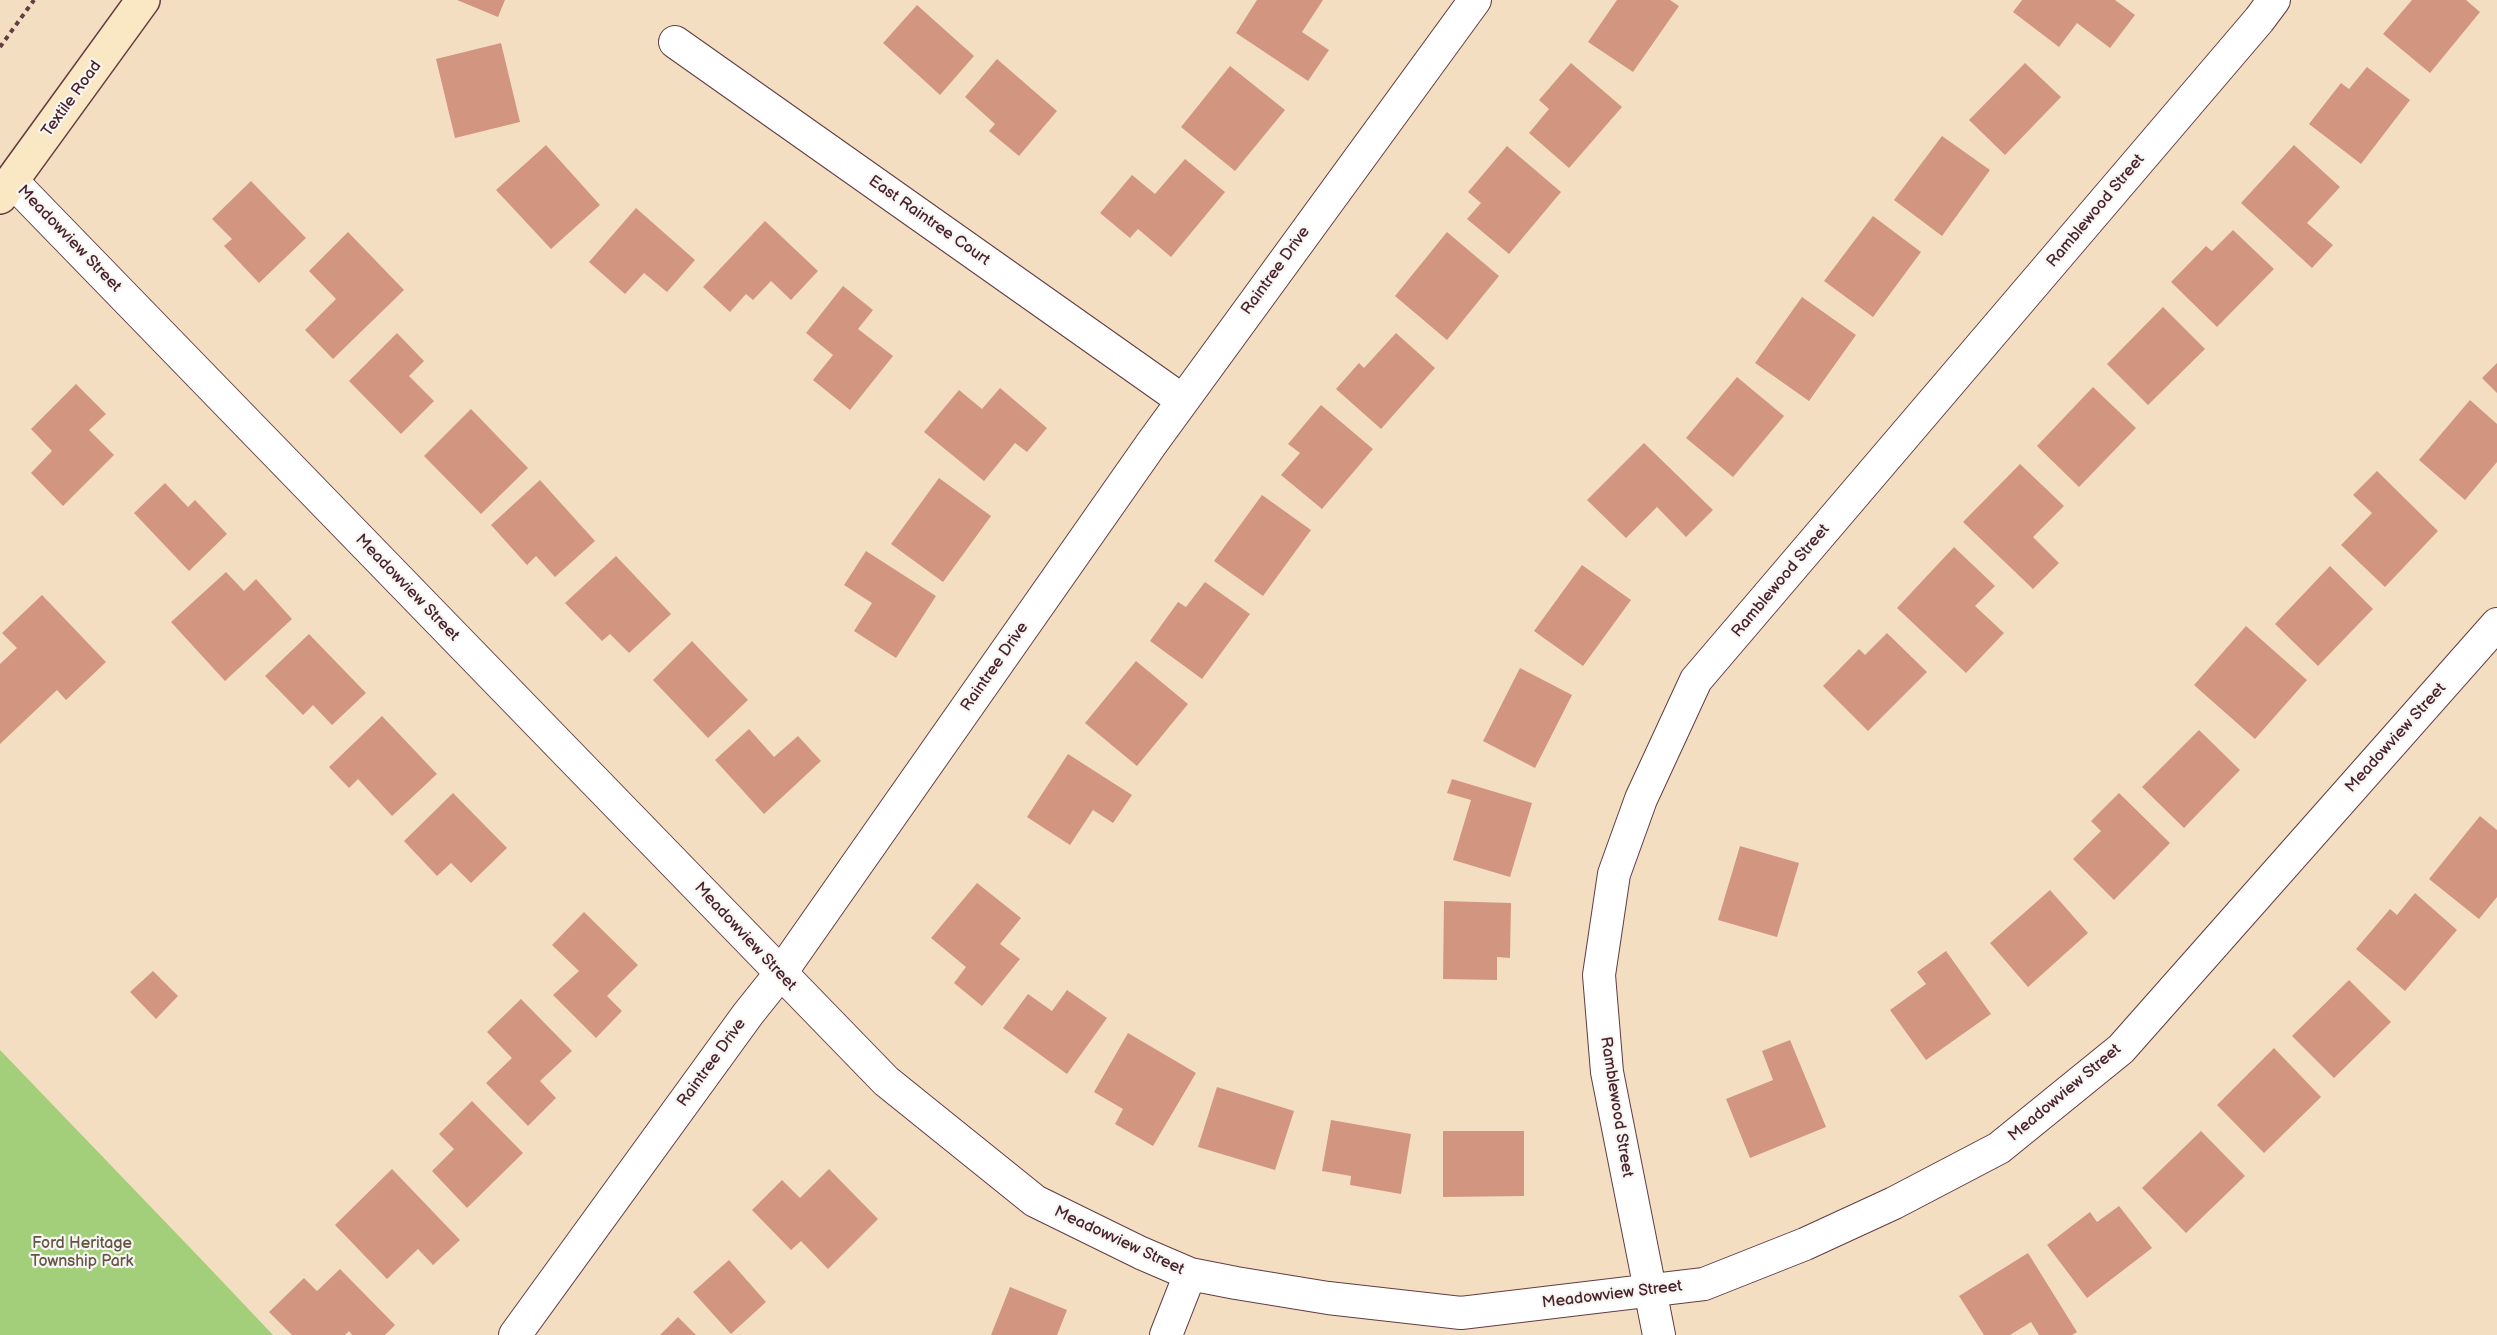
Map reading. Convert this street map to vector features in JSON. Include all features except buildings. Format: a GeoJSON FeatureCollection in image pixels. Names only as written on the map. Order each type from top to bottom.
{"type":"FeatureCollection","features":[{"type":"Feature","properties":{"kind":"main road","name":"Textile Road"},"geometry":{"type":"LineString","coordinates":[[6,189],[143,0]]}},
{"type":"Feature","properties":{"kind":"street","name":"Raintree Drive"},"geometry":{"type":"LineString","coordinates":[[515,1335],[748,1014],[780,974],[1182,400],[1475,0]]}},
{"type":"Feature","properties":{"kind":"street","name":"Ramblewood Street"},"geometry":{"type":"LineString","coordinates":[[1659,1335],[1607,1072],[1599,975],[1614,874],[1641,799],[1696,681],[2274,0]]}},
{"type":"Feature","properties":{"kind":"street","name":"East Raintree Court"},"geometry":{"type":"LineString","coordinates":[[675,42],[1182,400]]}},
{"type":"Feature","properties":{"kind":"street","name":"Meadowview Street"},"geometry":{"type":"LineString","coordinates":[[6,189],[728,918],[886,1081],[1035,1202],[1190,1274],[1328,1298],[1461,1313],[1704,1284],[1805,1244],[1894,1203],[1999,1148],[2121,1049],[2497,624]]}},
{"type":"Feature","properties":{"kind":"street"},"geometry":{"type":"LineString","coordinates":[[1167,1335],[1190,1274]]}},
{"type":"Feature","properties":{"kind":"path"},"geometry":{"type":"LineString","coordinates":[[0,47],[34,0]]}},
{"type":"Feature","properties":{"kind":"green space","name":"Ford Heritage Township Park"},"geometry":{"type":"Polygon","coordinates":[[[0,1050],[199,1257],[273,1335],[0,1335],[0,1050]]]}}]}
